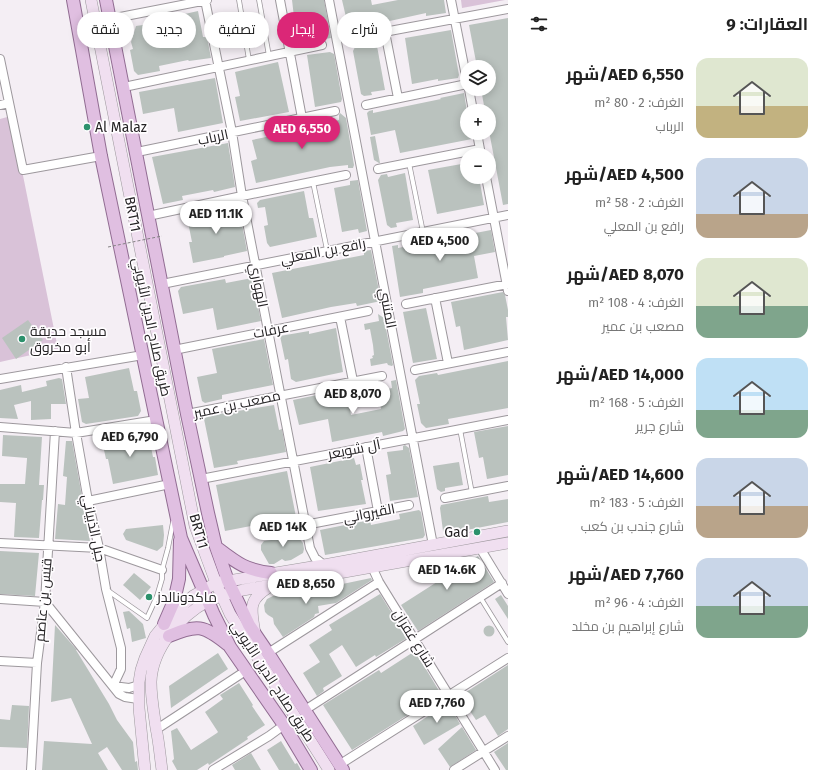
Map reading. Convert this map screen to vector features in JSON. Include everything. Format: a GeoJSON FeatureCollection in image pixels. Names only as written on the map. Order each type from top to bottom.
{"type":"FeatureCollection","features":[{"type":"Feature","properties":{"kind":"main road","name":"طريق صلاح الدين الأيوبي"},"geometry":{"type":"LineString","coordinates":[[73,0],[101,156],[181,538],[230,647],[284,725],[311,770]]}},
{"type":"Feature","properties":{"kind":"main road","name":"BRT11"},"geometry":{"type":"LineString","coordinates":[[91,0],[195,526],[222,590],[230,614],[251,647],[337,768]]}},
{"type":"Feature","properties":{"kind":"main road","name":"طريق صلاح الدين الأيوبي"},"geometry":{"type":"LineString","coordinates":[[106,0],[109,12]]}},
{"type":"Feature","properties":{"kind":"main road","name":"طريق صلاح الدين الأيوبي"},"geometry":{"type":"LineString","coordinates":[[116,48],[187,414],[216,547],[228,581],[222,590],[256,635],[305,710],[337,768]]}},
{"type":"Feature","properties":{"kind":"main road"},"geometry":{"type":"LineString","coordinates":[[145,770],[138,699],[141,670],[149,647],[155,636],[182,604],[222,590],[272,579],[324,565],[508,531]]}},
{"type":"Feature","properties":{"kind":"main road"},"geometry":{"type":"LineString","coordinates":[[164,624],[174,601],[179,579],[181,538]]}},
{"type":"Feature","properties":{"kind":"main road"},"geometry":{"type":"LineString","coordinates":[[228,581],[272,579],[372,568],[508,543]]}},
{"type":"Feature","properties":{"kind":"main road"},"geometry":{"type":"LineString","coordinates":[[216,547],[232,560],[272,579]]}},
{"type":"Feature","properties":{"kind":"main road"},"geometry":{"type":"LineString","coordinates":[[256,635],[252,609],[253,604],[257,596],[272,579]]}},
{"type":"Feature","properties":{"kind":"main road"},"geometry":{"type":"LineString","coordinates":[[162,770],[151,681],[157,658],[169,636],[180,622],[206,596]]}},
{"type":"Feature","properties":{"kind":"main road"},"geometry":{"type":"LineString","coordinates":[[169,636],[186,629],[201,628],[211,631],[230,647]]}},
{"type":"Feature","properties":{"kind":"street"},"geometry":{"type":"LineString","coordinates":[[134,14],[206,0]]}},
{"type":"Feature","properties":{"kind":"street","name":"الهواري"},"geometry":{"type":"LineString","coordinates":[[206,0],[208,12]]}},
{"type":"Feature","properties":{"kind":"street"},"geometry":{"type":"LineString","coordinates":[[280,0],[302,118]]}},
{"type":"Feature","properties":{"kind":"street","name":"المتنبي"},"geometry":{"type":"LineString","coordinates":[[329,0],[433,545]]}},
{"type":"Feature","properties":{"kind":"street"},"geometry":{"type":"LineString","coordinates":[[451,0],[463,60]]}},
{"type":"Feature","properties":{"kind":"street"},"geometry":{"type":"LineString","coordinates":[[392,31],[508,9]]}},
{"type":"Feature","properties":{"kind":"street","name":"الهواري"},"geometry":{"type":"LineString","coordinates":[[214,48],[232,132],[242,196],[305,525],[311,551],[315,558],[324,565]]}},
{"type":"Feature","properties":{"kind":"street"},"geometry":{"type":"LineString","coordinates":[[124,87],[308,48]]}},
{"type":"Feature","properties":{"kind":"street"},"geometry":{"type":"LineString","coordinates":[[388,48],[398,98]]}},
{"type":"Feature","properties":{"kind":"street"},"geometry":{"type":"LineString","coordinates":[[0,59],[23,170],[101,156]]}},
{"type":"Feature","properties":{"kind":"street"},"geometry":{"type":"LineString","coordinates":[[366,105],[460,85]]}},
{"type":"Feature","properties":{"kind":"street"},"geometry":{"type":"LineString","coordinates":[[0,105],[9,103]]}},
{"type":"Feature","properties":{"kind":"street","name":"الرباب"},"geometry":{"type":"LineString","coordinates":[[137,152],[335,111]]}},
{"type":"Feature","properties":{"kind":"street"},"geometry":{"type":"LineString","coordinates":[[378,169],[460,155]]}},
{"type":"Feature","properties":{"kind":"street"},"geometry":{"type":"LineString","coordinates":[[148,216],[346,176]]}},
{"type":"Feature","properties":{"kind":"street"},"geometry":{"type":"LineString","coordinates":[[406,304],[508,287],[487,184]]}},
{"type":"Feature","properties":{"kind":"street","name":"رافع بن المعلي"},"geometry":{"type":"LineString","coordinates":[[162,284],[255,264],[508,215]]}},
{"type":"Feature","properties":{"kind":"street"},"geometry":{"type":"LineString","coordinates":[[435,298],[448,363]]}},
{"type":"Feature","properties":{"kind":"street","name":"عرفات"},"geometry":{"type":"LineString","coordinates":[[174,350],[368,311]]}},
{"type":"Feature","properties":{"kind":"street"},"geometry":{"type":"LineString","coordinates":[[340,317],[353,381]]}},
{"type":"Feature","properties":{"kind":"street"},"geometry":{"type":"LineString","coordinates":[[415,370],[508,352]]}},
{"type":"Feature","properties":{"kind":"street"},"geometry":{"type":"LineString","coordinates":[[0,379],[143,355]]}},
{"type":"Feature","properties":{"kind":"street","name":"جبل الذبياني"},"geometry":{"type":"LineString","coordinates":[[66,367],[88,501],[99,548],[106,589],[121,648],[121,669],[113,686]]}},
{"type":"Feature","properties":{"kind":"street","name":"مصعب بن عمير"},"geometry":{"type":"LineString","coordinates":[[187,414],[382,376]]}},
{"type":"Feature","properties":{"kind":"street"},"geometry":{"type":"LineString","coordinates":[[0,427],[76,433],[156,420]]}},
{"type":"Feature","properties":{"kind":"street","name":"آل شويعر"},"geometry":{"type":"LineString","coordinates":[[201,479],[508,420]]}},
{"type":"Feature","properties":{"kind":"street","name":"قيس بن عاصم"},"geometry":{"type":"LineString","coordinates":[[31,770],[37,663],[45,602],[55,431]]}},
{"type":"Feature","properties":{"kind":"street"},"geometry":{"type":"LineString","coordinates":[[366,447],[378,511]]}},
{"type":"Feature","properties":{"kind":"street"},"geometry":{"type":"LineString","coordinates":[[88,501],[170,484]]}},
{"type":"Feature","properties":{"kind":"street"},"geometry":{"type":"LineString","coordinates":[[445,498],[508,486]]}},
{"type":"Feature","properties":{"kind":"street","name":"القيرواني"},"geometry":{"type":"LineString","coordinates":[[305,525],[409,505]]}},
{"type":"Feature","properties":{"kind":"street"},"geometry":{"type":"LineString","coordinates":[[0,543],[99,548],[162,570]]}},
{"type":"Feature","properties":{"kind":"street"},"geometry":{"type":"LineString","coordinates":[[480,548],[508,594]]}},
{"type":"Feature","properties":{"kind":"street","name":"شارع غفران"},"geometry":{"type":"LineString","coordinates":[[372,568],[379,582],[495,770]]}},
{"type":"Feature","properties":{"kind":"street"},"geometry":{"type":"LineString","coordinates":[[268,653],[379,582]]}},
{"type":"Feature","properties":{"kind":"street"},"geometry":{"type":"LineString","coordinates":[[305,710],[502,583]]}},
{"type":"Feature","properties":{"kind":"street"},"geometry":{"type":"LineString","coordinates":[[0,599],[45,602],[121,695],[138,699]]}},
{"type":"Feature","properties":{"kind":"street"},"geometry":{"type":"LineString","coordinates":[[337,768],[508,658]]}},
{"type":"Feature","properties":{"kind":"street"},"geometry":{"type":"LineString","coordinates":[[0,661],[37,663]]}},
{"type":"Feature","properties":{"kind":"street"},"geometry":{"type":"LineString","coordinates":[[157,728],[247,670]]}},
{"type":"Feature","properties":{"kind":"street"},"geometry":{"type":"LineString","coordinates":[[113,686],[129,688],[139,685]]}},
{"type":"Feature","properties":{"kind":"street"},"geometry":{"type":"LineString","coordinates":[[213,770],[269,736],[284,725]]}},
{"type":"Feature","properties":{"kind":"street"},"geometry":{"type":"LineString","coordinates":[[454,770],[508,736]]}},
{"type":"Feature","properties":{"kind":"lane"},"geometry":{"type":"LineString","coordinates":[[239,0],[241,12]]}},
{"type":"Feature","properties":{"kind":"lane"},"geometry":{"type":"LineString","coordinates":[[259,0],[269,56]]}},
{"type":"Feature","properties":{"kind":"lane"},"geometry":{"type":"LineString","coordinates":[[247,48],[249,60]]}},
{"type":"Feature","properties":{"kind":"lane"},"geometry":{"type":"LineString","coordinates":[[409,163],[423,232]]}},
{"type":"Feature","properties":{"kind":"lane"},"geometry":{"type":"LineString","coordinates":[[314,182],[327,250]]}},
{"type":"Feature","properties":{"kind":"lane"},"geometry":{"type":"LineString","coordinates":[[460,429],[472,493]]}},
{"type":"Feature","properties":{"kind":"lane"},"geometry":{"type":"LineString","coordinates":[[106,589],[147,618],[160,585],[175,511]]}},
{"type":"Feature","properties":{"kind":"lane"},"geometry":{"type":"LineString","coordinates":[[480,597],[508,642]]}},
{"type":"Feature","properties":{"kind":"path"},"geometry":{"type":"LineString","coordinates":[[108,247],[162,236]]}},
{"type":"Feature","properties":{"kind":"shaded area"},"geometry":{"type":"Polygon","coordinates":[[[461,0],[505,0],[462,8],[461,0]]]}},
{"type":"Feature","properties":{"kind":"shaded area"},"geometry":{"type":"Polygon","coordinates":[[[11,116],[58,349],[0,362],[0,119],[11,116]]]}},
{"type":"Feature","properties":{"kind":"building"},"geometry":{"type":"Polygon","coordinates":[[[292,0],[324,0],[326,12],[293,12],[292,0]]]}},
{"type":"Feature","properties":{"kind":"building"},"geometry":{"type":"Polygon","coordinates":[[[342,0],[371,0],[372,5],[398,0],[444,0],[446,13],[426,16],[426,13],[392,21],[392,12],[345,12],[342,0]]]}},
{"type":"Feature","properties":{"kind":"building"},"geometry":{"type":"Polygon","coordinates":[[[198,11],[204,37],[204,48],[209,48],[211,58],[188,60],[159,66],[160,71],[138,75],[134,71],[130,50],[134,48],[134,32],[136,26],[142,25],[142,48],[196,48],[196,12],[194,12],[198,11]]]}},
{"type":"Feature","properties":{"kind":"building"},"geometry":{"type":"Polygon","coordinates":[[[508,18],[508,204],[503,205],[496,168],[496,148],[492,148],[491,140],[496,140],[496,104],[484,104],[482,96],[496,96],[496,60],[476,60],[469,25],[508,18]]]}},
{"type":"Feature","properties":{"kind":"building"},"geometry":{"type":"Polygon","coordinates":[[[329,27],[331,38],[329,38],[329,27]]]}},
{"type":"Feature","properties":{"kind":"building"},"geometry":{"type":"Polygon","coordinates":[[[451,30],[459,75],[458,78],[438,81],[438,79],[412,84],[405,38],[451,30]]]}},
{"type":"Feature","properties":{"kind":"building"},"geometry":{"type":"Polygon","coordinates":[[[354,48],[377,48],[385,90],[371,92],[372,95],[364,96],[361,94],[353,51],[354,48]]]}},
{"type":"Feature","properties":{"kind":"building"},"geometry":{"type":"Polygon","coordinates":[[[330,52],[334,54],[342,99],[341,102],[315,107],[307,55],[330,52]]]}},
{"type":"Feature","properties":{"kind":"building"},"geometry":{"type":"Polygon","coordinates":[[[278,62],[289,112],[240,121],[235,97],[240,96],[235,72],[278,62]]]}},
{"type":"Feature","properties":{"kind":"building"},"geometry":{"type":"Polygon","coordinates":[[[215,78],[223,123],[178,132],[174,108],[143,114],[139,92],[215,78]]]}},
{"type":"Feature","properties":{"kind":"building"},"geometry":{"type":"Polygon","coordinates":[[[460,94],[460,96],[464,96],[466,104],[460,104],[460,140],[467,140],[400,153],[395,130],[371,135],[367,113],[369,111],[373,110],[373,113],[441,99],[440,98],[460,94]]]}},
{"type":"Feature","properties":{"kind":"building"},"geometry":{"type":"Polygon","coordinates":[[[340,113],[346,118],[354,165],[353,168],[348,168],[348,165],[330,167],[256,183],[251,161],[257,159],[252,140],[271,136],[270,131],[295,126],[296,129],[339,120],[340,113]]]}},
{"type":"Feature","properties":{"kind":"building"},"geometry":{"type":"Polygon","coordinates":[[[375,136],[380,163],[374,160],[370,137],[375,136]]]}},
{"type":"Feature","properties":{"kind":"building"},"geometry":{"type":"Polygon","coordinates":[[[228,143],[235,187],[214,192],[213,190],[182,196],[183,200],[163,204],[152,157],[228,143]]]}},
{"type":"Feature","properties":{"kind":"building"},"geometry":{"type":"Polygon","coordinates":[[[460,164],[460,184],[480,184],[484,205],[437,214],[428,170],[460,164]]]}},
{"type":"Feature","properties":{"kind":"building"},"geometry":{"type":"Polygon","coordinates":[[[405,173],[413,220],[396,223],[397,227],[391,228],[387,225],[378,180],[381,175],[387,174],[388,177],[405,173]]]}},
{"type":"Feature","properties":{"kind":"building"},"geometry":{"type":"Polygon","coordinates":[[[358,180],[367,231],[359,233],[358,229],[342,232],[334,188],[350,185],[350,181],[358,180]]]}},
{"type":"Feature","properties":{"kind":"building"},"geometry":{"type":"Polygon","coordinates":[[[304,191],[309,218],[313,218],[317,237],[270,247],[267,243],[264,226],[268,225],[265,207],[258,208],[257,203],[260,200],[304,191]]]}},
{"type":"Feature","properties":{"kind":"building"},"geometry":{"type":"Polygon","coordinates":[[[239,208],[247,251],[193,263],[189,242],[192,242],[187,217],[239,208]]]}},
{"type":"Feature","properties":{"kind":"building"},"geometry":{"type":"Polygon","coordinates":[[[491,230],[495,252],[474,256],[478,278],[423,289],[423,293],[400,297],[392,246],[398,245],[398,248],[491,230]]]}},
{"type":"Feature","properties":{"kind":"building"},"geometry":{"type":"Polygon","coordinates":[[[371,250],[381,301],[357,306],[356,303],[331,307],[282,318],[272,273],[364,255],[364,251],[371,250]]]}},
{"type":"Feature","properties":{"kind":"building"},"geometry":{"type":"Polygon","coordinates":[[[252,278],[261,321],[217,330],[213,308],[183,314],[178,291],[181,287],[225,279],[226,283],[252,278]]]}},
{"type":"Feature","properties":{"kind":"building"},"geometry":{"type":"Polygon","coordinates":[[[503,292],[508,310],[508,317],[506,317],[508,340],[464,350],[460,326],[456,327],[451,302],[503,292]]]}},
{"type":"Feature","properties":{"kind":"building"},"geometry":{"type":"Polygon","coordinates":[[[426,308],[437,359],[413,363],[403,312],[426,308]]]}},
{"type":"Feature","properties":{"kind":"building"},"geometry":{"type":"Polygon","coordinates":[[[378,314],[384,318],[392,366],[388,365],[387,363],[371,366],[370,359],[373,358],[372,356],[374,355],[373,345],[370,329],[365,330],[364,324],[379,321],[378,314]]]}},
{"type":"Feature","properties":{"kind":"building","name":"مسجد حديقة أبو مخروق"},"geometry":{"type":"Polygon","coordinates":[[[28,320],[43,340],[16,359],[2,338],[28,320]]]}},
{"type":"Feature","properties":{"kind":"building"},"geometry":{"type":"Polygon","coordinates":[[[336,328],[343,372],[296,382],[291,379],[288,359],[285,360],[280,336],[309,331],[309,334],[336,328]]]}},
{"type":"Feature","properties":{"kind":"building"},"geometry":{"type":"Polygon","coordinates":[[[264,339],[273,385],[222,395],[222,399],[205,403],[202,401],[197,377],[217,373],[212,349],[264,339]]]}},
{"type":"Feature","properties":{"kind":"building"},"geometry":{"type":"Polygon","coordinates":[[[508,361],[508,408],[448,419],[449,424],[426,428],[421,423],[417,404],[420,404],[415,380],[419,376],[437,373],[438,375],[508,361]]]}},
{"type":"Feature","properties":{"kind":"building"},"geometry":{"type":"Polygon","coordinates":[[[129,368],[134,391],[137,391],[141,411],[138,416],[86,424],[82,422],[78,399],[89,398],[85,377],[129,368]]]}},
{"type":"Feature","properties":{"kind":"building"},"geometry":{"type":"Polygon","coordinates":[[[59,378],[62,379],[66,404],[51,404],[51,419],[31,420],[31,401],[14,405],[18,419],[0,418],[0,390],[21,385],[22,392],[47,386],[46,381],[59,378]]]}},
{"type":"Feature","properties":{"kind":"building"},"geometry":{"type":"Polygon","coordinates":[[[396,380],[405,429],[403,431],[383,436],[382,432],[332,442],[328,419],[299,425],[293,400],[317,395],[318,399],[347,393],[351,415],[381,409],[378,391],[392,388],[391,381],[396,380]]]}},
{"type":"Feature","properties":{"kind":"building"},"geometry":{"type":"Polygon","coordinates":[[[274,405],[279,430],[282,429],[286,452],[237,461],[238,464],[214,468],[204,419],[207,416],[274,405]]]}},
{"type":"Feature","properties":{"kind":"building"},"geometry":{"type":"Polygon","coordinates":[[[508,426],[508,475],[487,479],[483,457],[479,458],[474,432],[508,426]]]}},
{"type":"Feature","properties":{"kind":"building"},"geometry":{"type":"Polygon","coordinates":[[[148,432],[158,475],[113,484],[108,459],[106,459],[102,441],[148,432]]]}},
{"type":"Feature","properties":{"kind":"building"},"geometry":{"type":"Polygon","coordinates":[[[3,435],[42,437],[39,485],[44,485],[39,538],[14,537],[16,503],[0,502],[0,484],[25,484],[27,459],[2,456],[3,435]]]}},
{"type":"Feature","properties":{"kind":"building"},"geometry":{"type":"Polygon","coordinates":[[[66,441],[72,441],[90,541],[55,539],[58,504],[65,505],[67,477],[63,476],[66,441]]]}},
{"type":"Feature","properties":{"kind":"building"},"geometry":{"type":"Polygon","coordinates":[[[405,445],[409,448],[418,497],[390,501],[386,475],[391,474],[387,452],[403,450],[403,446],[405,445]]]}},
{"type":"Feature","properties":{"kind":"building"},"geometry":{"type":"Polygon","coordinates":[[[354,458],[356,465],[360,464],[363,480],[361,480],[366,504],[318,511],[310,467],[354,458]]]}},
{"type":"Feature","properties":{"kind":"building"},"geometry":{"type":"Polygon","coordinates":[[[459,462],[463,485],[445,488],[445,491],[441,492],[437,489],[433,466],[459,462]]]}},
{"type":"Feature","properties":{"kind":"building"},"geometry":{"type":"Polygon","coordinates":[[[287,471],[296,517],[225,531],[216,485],[287,471]]]}},
{"type":"Feature","properties":{"kind":"building"},"geometry":{"type":"Polygon","coordinates":[[[488,496],[489,502],[508,499],[508,522],[446,534],[443,531],[440,508],[441,505],[488,496]]]}},
{"type":"Feature","properties":{"kind":"building"},"geometry":{"type":"Polygon","coordinates":[[[419,510],[421,512],[425,535],[423,538],[325,555],[320,530],[370,520],[371,525],[400,519],[399,514],[419,510]]]}},
{"type":"Feature","properties":{"kind":"building"},"geometry":{"type":"Polygon","coordinates":[[[163,525],[163,546],[157,551],[126,540],[123,534],[126,529],[163,525]]]}},
{"type":"Feature","properties":{"kind":"building"},"geometry":{"type":"Polygon","coordinates":[[[290,532],[294,532],[303,543],[303,553],[291,560],[285,561],[282,559],[274,564],[269,564],[261,550],[261,545],[264,541],[271,540],[274,536],[283,536],[290,532]]]}},
{"type":"Feature","properties":{"kind":"building"},"geometry":{"type":"Polygon","coordinates":[[[0,551],[39,553],[35,596],[0,594],[0,551]]]}},
{"type":"Feature","properties":{"kind":"building"},"geometry":{"type":"Polygon","coordinates":[[[478,556],[494,582],[418,631],[401,605],[437,582],[428,567],[475,558],[478,556]]]}},
{"type":"Feature","properties":{"kind":"building"},"geometry":{"type":"Polygon","coordinates":[[[134,573],[151,587],[140,600],[123,585],[134,573]]]}},
{"type":"Feature","properties":{"kind":"building"},"geometry":{"type":"Polygon","coordinates":[[[371,578],[372,580],[336,603],[318,606],[319,613],[315,614],[314,617],[283,637],[274,624],[273,618],[265,612],[264,605],[267,599],[273,596],[299,592],[306,594],[314,592],[314,590],[371,578]]]}},
{"type":"Feature","properties":{"kind":"building"},"geometry":{"type":"Polygon","coordinates":[[[380,594],[407,638],[356,667],[342,645],[329,654],[342,676],[323,688],[324,691],[317,696],[303,673],[320,662],[309,645],[332,630],[329,625],[380,594]]]}},
{"type":"Feature","properties":{"kind":"building"},"geometry":{"type":"Polygon","coordinates":[[[501,595],[508,606],[508,619],[495,599],[501,595]]]}},
{"type":"Feature","properties":{"kind":"building"},"geometry":{"type":"Polygon","coordinates":[[[129,611],[143,624],[146,638],[132,642],[130,628],[127,629],[123,612],[129,611]]]}},
{"type":"Feature","properties":{"kind":"building"},"geometry":{"type":"Polygon","coordinates":[[[55,625],[77,650],[117,720],[133,742],[135,762],[137,761],[138,770],[122,770],[107,747],[98,753],[108,770],[42,770],[44,741],[92,744],[71,698],[51,702],[55,625]]]}},
{"type":"Feature","properties":{"kind":"building"},"geometry":{"type":"Polygon","coordinates":[[[487,626],[491,626],[493,627],[493,635],[487,636],[484,633],[484,629],[487,626]]]}},
{"type":"Feature","properties":{"kind":"building"},"geometry":{"type":"Polygon","coordinates":[[[415,651],[441,694],[352,750],[323,705],[379,670],[381,673],[415,651]]]}},
{"type":"Feature","properties":{"kind":"building"},"geometry":{"type":"Polygon","coordinates":[[[218,653],[228,669],[171,708],[169,686],[218,653]]]}},
{"type":"Feature","properties":{"kind":"building"},"geometry":{"type":"Polygon","coordinates":[[[508,665],[508,729],[498,736],[485,715],[476,720],[460,696],[508,665]]]}},
{"type":"Feature","properties":{"kind":"building"},"geometry":{"type":"Polygon","coordinates":[[[239,683],[265,725],[247,737],[248,739],[209,765],[208,763],[197,770],[177,770],[172,761],[174,759],[171,731],[177,728],[191,750],[217,733],[218,732],[205,712],[223,699],[220,695],[239,683]]]}},
{"type":"Feature","properties":{"kind":"building"},"geometry":{"type":"Polygon","coordinates":[[[448,703],[460,724],[424,745],[413,726],[448,703]]]}},
{"type":"Feature","properties":{"kind":"building"},"geometry":{"type":"Polygon","coordinates":[[[12,705],[29,706],[27,748],[0,747],[0,719],[10,720],[12,705]]]}},
{"type":"Feature","properties":{"kind":"building"},"geometry":{"type":"Polygon","coordinates":[[[462,727],[476,750],[450,767],[438,749],[462,727]]]}},
{"type":"Feature","properties":{"kind":"building"},"geometry":{"type":"Polygon","coordinates":[[[281,741],[295,764],[297,763],[301,770],[279,770],[267,750],[281,741]]]}},
{"type":"Feature","properties":{"kind":"building"},"geometry":{"type":"Polygon","coordinates":[[[508,743],[508,770],[506,770],[494,752],[508,743]]]}},
{"type":"Feature","properties":{"kind":"building"},"geometry":{"type":"Polygon","coordinates":[[[251,753],[261,770],[235,770],[232,765],[251,753]]]}},
{"type":"Feature","properties":{"kind":"place","name":"Al Malaz"},"geometry":{"type":"Point","coordinates":[87,127]}},
{"type":"Feature","properties":{"kind":"place","name":"مسجد حديقة أبو مخروق"},"geometry":{"type":"Point","coordinates":[22,339]}},
{"type":"Feature","properties":{"kind":"place","name":"Gad"},"geometry":{"type":"Point","coordinates":[477,532]}},
{"type":"Feature","properties":{"kind":"place","name":"ماكدونالدز"},"geometry":{"type":"Point","coordinates":[149,597]}}]}
